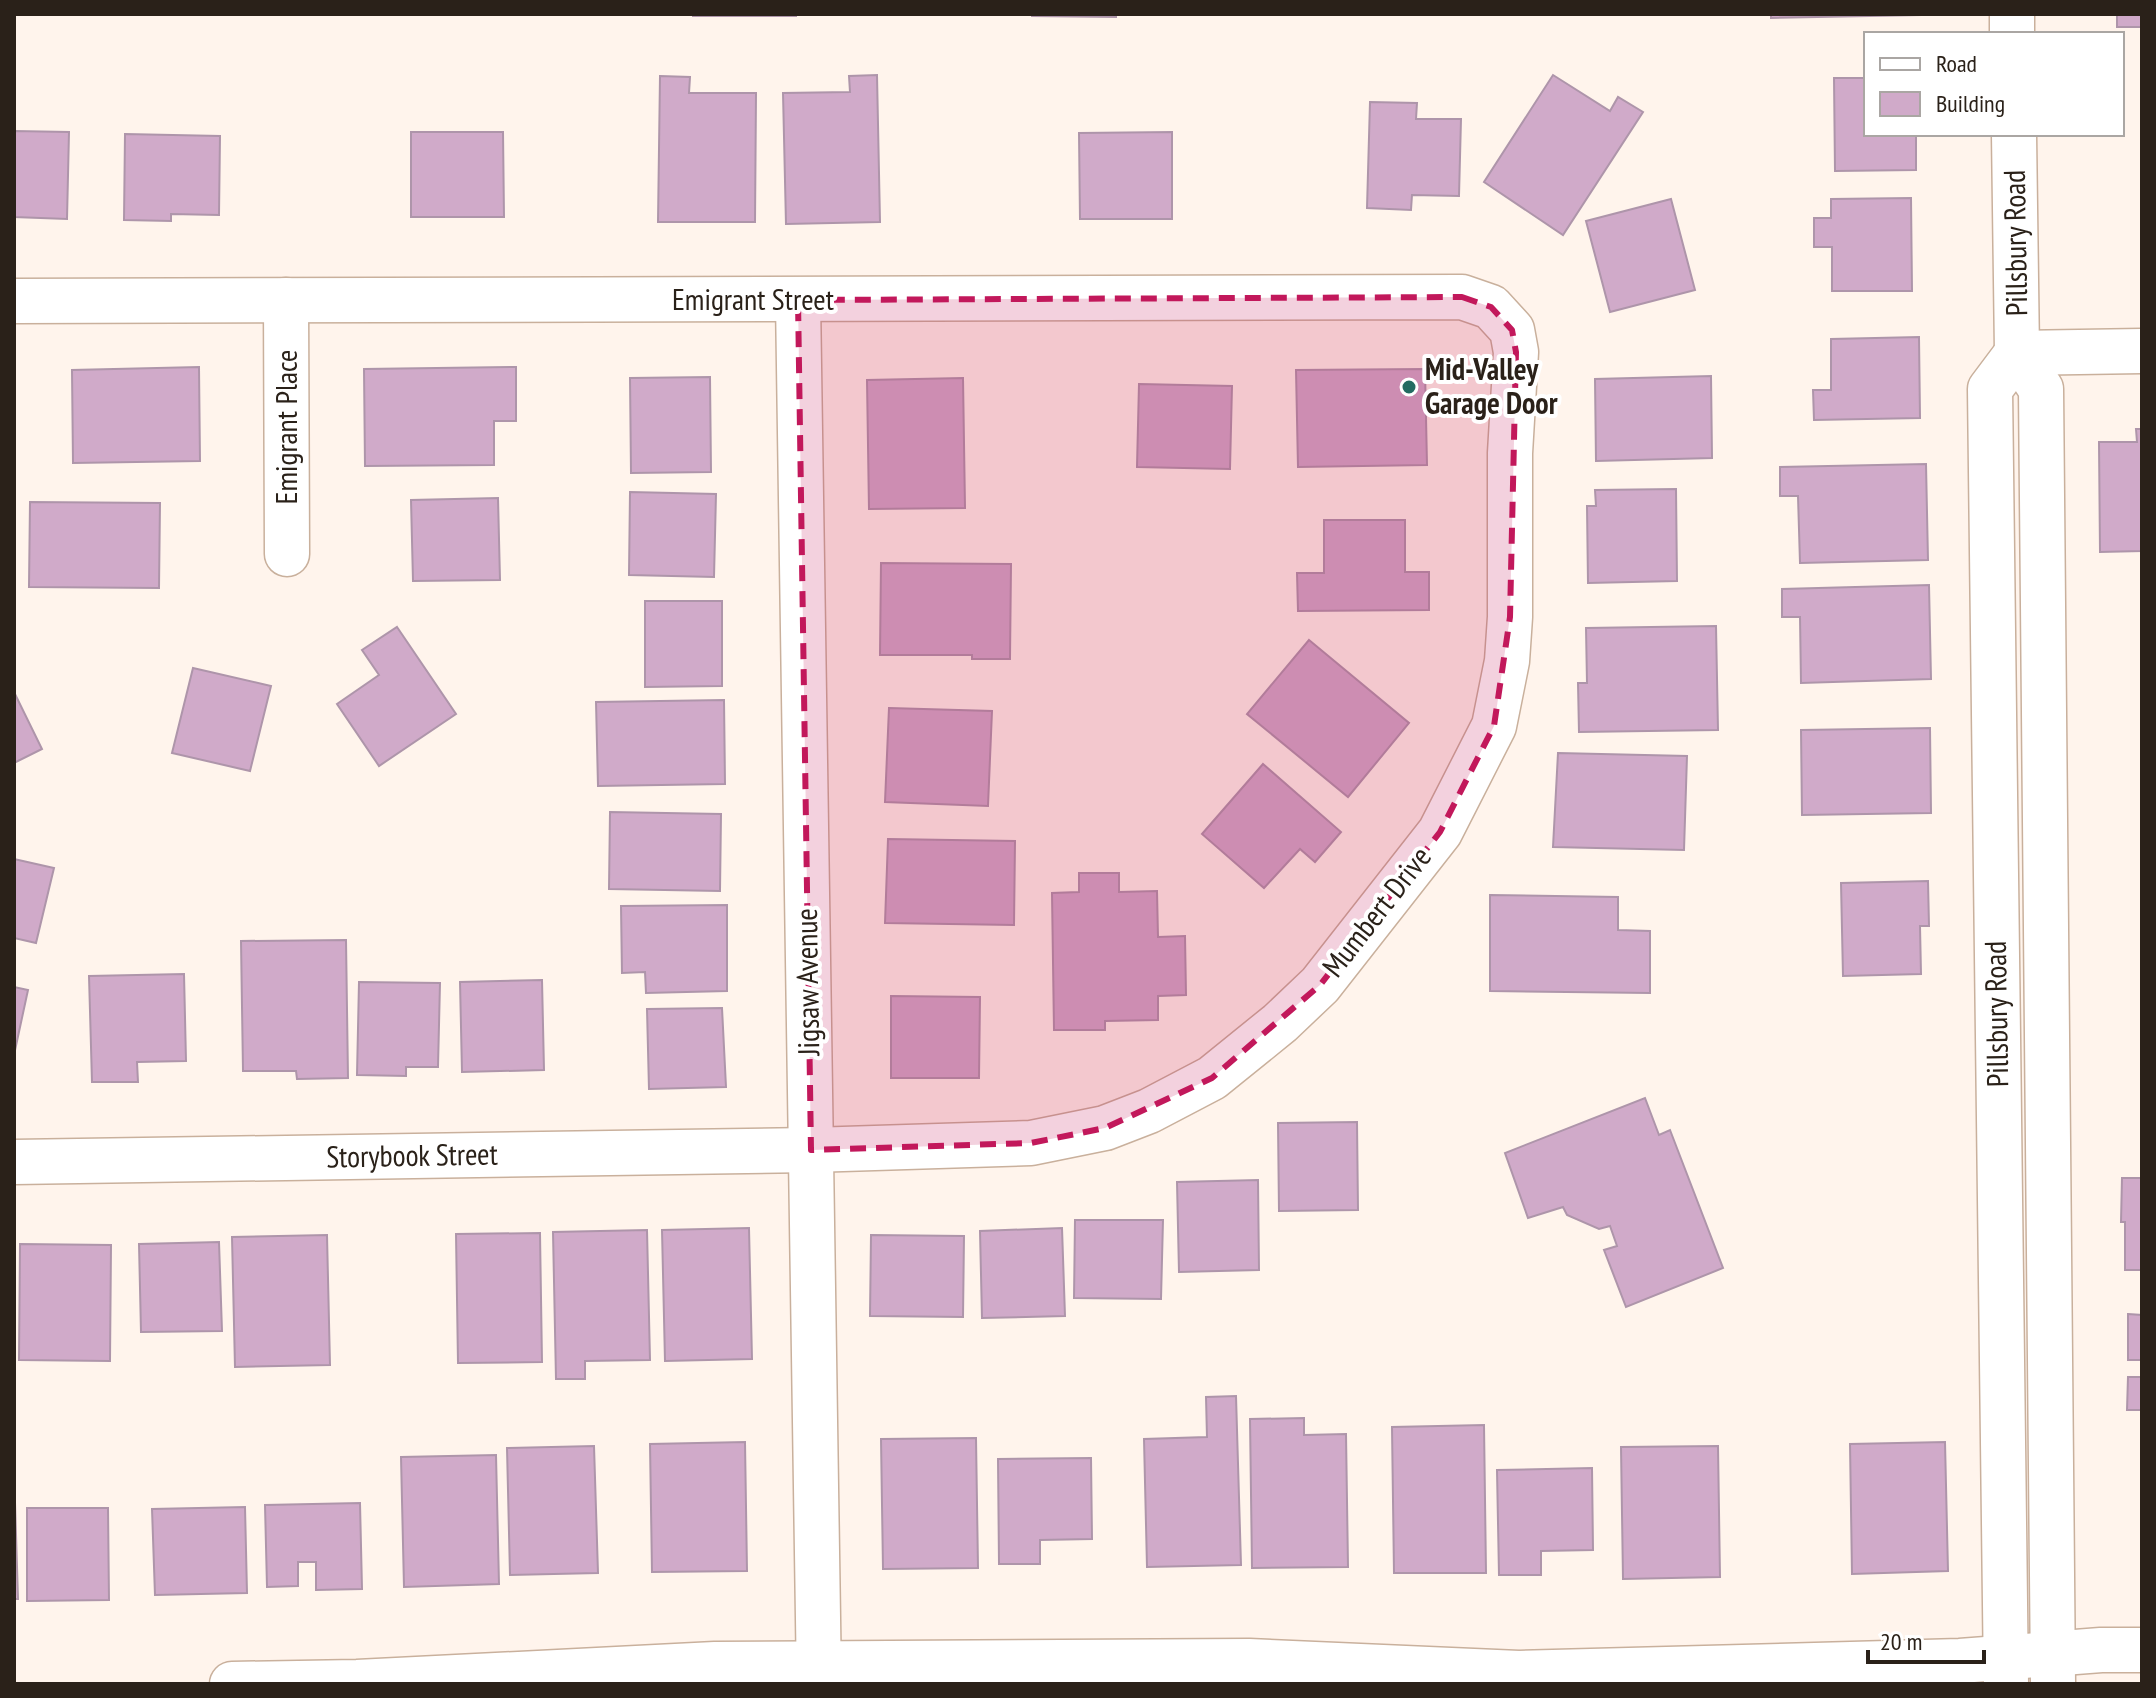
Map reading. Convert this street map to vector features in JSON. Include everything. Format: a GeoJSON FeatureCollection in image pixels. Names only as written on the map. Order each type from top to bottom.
{"type":"FeatureCollection","features":[{"type":"Feature","properties":{"kind":"street","name":"Pillsbury Road"},"geometry":{"type":"LineString","coordinates":[[2014,136],[2017,353],[2041,389],[2053,1669]]}},
{"type":"Feature","properties":{"kind":"street","name":"Emigrant Street"},"geometry":{"type":"LineString","coordinates":[[14,301],[1462,297],[1491,307]]}},
{"type":"Feature","properties":{"kind":"street","name":"Emigrant Place"},"geometry":{"type":"LineString","coordinates":[[286,300],[287,554]]}},
{"type":"Feature","properties":{"kind":"street","name":"Jigsaw Avenue"},"geometry":{"type":"LineString","coordinates":[[798,300],[819,1674]]}},
{"type":"Feature","properties":{"kind":"street","name":"Mumbert Drive"},"geometry":{"type":"LineString","coordinates":[[811,1150],[1031,1143],[1105,1128],[1149,1111],[1212,1078],[1280,1023],[1320,985],[1440,832],[1494,726],[1507,661],[1510,617],[1510,453],[1516,352],[1512,330],[1491,307]]}},
{"type":"Feature","properties":{"kind":"street"},"geometry":{"type":"LineString","coordinates":[[2017,353],[2142,351]]}},
{"type":"Feature","properties":{"kind":"street","name":"Pillsbury Road"},"geometry":{"type":"LineString","coordinates":[[2006,1671],[1990,389],[2017,353]]}},
{"type":"Feature","properties":{"kind":"street"},"geometry":{"type":"LineString","coordinates":[[1992,669],[2043,670]]}},
{"type":"Feature","properties":{"kind":"street"},"geometry":{"type":"LineString","coordinates":[[1995,847],[2044,847]]}},
{"type":"Feature","properties":{"kind":"street"},"geometry":{"type":"LineString","coordinates":[[1998,1078],[2046,1037]]}},
{"type":"Feature","properties":{"kind":"street","name":"Storybook Street"},"geometry":{"type":"LineString","coordinates":[[14,1162],[811,1150]]}},
{"type":"Feature","properties":{"kind":"street"},"geometry":{"type":"LineString","coordinates":[[2001,1266],[2048,1266]]}},
{"type":"Feature","properties":{"kind":"street"},"geometry":{"type":"LineString","coordinates":[[232,1684],[357,1682],[715,1664],[819,1674],[1249,1661],[1520,1679],[1960,1661],[2006,1671],[2053,1669],[2101,1650],[2142,1650]]}},
{"type":"Feature","properties":{"kind":"highlighted area"},"geometry":{"type":"Polygon","coordinates":[[[1462,297],[1491,307],[1512,330],[1516,352],[1510,617],[1494,726],[1440,832],[1320,985],[1212,1078],[1105,1128],[1031,1143],[811,1150],[798,300],[1462,297]]]}},
{"type":"Feature","properties":{"kind":"building"},"geometry":{"type":"Polygon","coordinates":[[[796,14],[796,16],[693,16],[796,14]]]}},
{"type":"Feature","properties":{"kind":"building"},"geometry":{"type":"Polygon","coordinates":[[[1116,14],[1116,17],[1032,16],[1116,14]]]}},
{"type":"Feature","properties":{"kind":"building"},"geometry":{"type":"Polygon","coordinates":[[[1771,14],[1921,14],[1921,15],[1771,18],[1771,14]]]}},
{"type":"Feature","properties":{"kind":"building"},"geometry":{"type":"Polygon","coordinates":[[[2117,14],[2142,14],[2142,27],[2117,27],[2117,14]]]}},
{"type":"Feature","properties":{"kind":"building"},"geometry":{"type":"Polygon","coordinates":[[[877,75],[880,222],[786,224],[783,93],[850,92],[849,76],[877,75]]]}},
{"type":"Feature","properties":{"kind":"building"},"geometry":{"type":"Polygon","coordinates":[[[1553,75],[1610,111],[1618,97],[1643,112],[1563,235],[1484,182],[1553,75]]]}},
{"type":"Feature","properties":{"kind":"building"},"geometry":{"type":"Polygon","coordinates":[[[660,76],[690,77],[689,93],[756,93],[755,222],[658,222],[660,76]]]}},
{"type":"Feature","properties":{"kind":"building"},"geometry":{"type":"Polygon","coordinates":[[[1834,78],[1864,78],[1864,136],[1916,136],[1916,170],[1835,171],[1834,78]]]}},
{"type":"Feature","properties":{"kind":"building"},"geometry":{"type":"Polygon","coordinates":[[[1370,102],[1417,103],[1416,119],[1461,119],[1459,196],[1412,195],[1411,210],[1367,208],[1370,102]]]}},
{"type":"Feature","properties":{"kind":"building"},"geometry":{"type":"Polygon","coordinates":[[[14,131],[69,132],[67,219],[14,217],[14,131]]]}},
{"type":"Feature","properties":{"kind":"building"},"geometry":{"type":"Polygon","coordinates":[[[411,132],[503,132],[504,217],[411,217],[411,132]]]}},
{"type":"Feature","properties":{"kind":"building"},"geometry":{"type":"Polygon","coordinates":[[[1172,132],[1172,219],[1080,219],[1079,133],[1172,132]]]}},
{"type":"Feature","properties":{"kind":"building"},"geometry":{"type":"Polygon","coordinates":[[[125,134],[220,136],[219,215],[171,214],[171,221],[124,220],[125,134]]]}},
{"type":"Feature","properties":{"kind":"building"},"geometry":{"type":"Polygon","coordinates":[[[1911,198],[1912,291],[1832,291],[1832,247],[1814,247],[1814,218],[1831,218],[1831,199],[1911,198]]]}},
{"type":"Feature","properties":{"kind":"building"},"geometry":{"type":"Polygon","coordinates":[[[1671,199],[1695,290],[1610,312],[1586,221],[1671,199]]]}},
{"type":"Feature","properties":{"kind":"building"},"geometry":{"type":"Polygon","coordinates":[[[1919,337],[1920,418],[1814,420],[1813,390],[1831,390],[1831,339],[1919,337]]]}},
{"type":"Feature","properties":{"kind":"building"},"geometry":{"type":"Polygon","coordinates":[[[199,367],[200,461],[73,463],[72,370],[199,367]]]}},
{"type":"Feature","properties":{"kind":"building"},"geometry":{"type":"Polygon","coordinates":[[[516,367],[516,421],[494,421],[494,465],[365,466],[364,369],[516,367]]]}},
{"type":"Feature","properties":{"kind":"building"},"geometry":{"type":"Polygon","coordinates":[[[1425,369],[1427,465],[1298,467],[1296,370],[1425,369]]]}},
{"type":"Feature","properties":{"kind":"building"},"geometry":{"type":"Polygon","coordinates":[[[1711,376],[1712,458],[1596,461],[1595,379],[1711,376]]]}},
{"type":"Feature","properties":{"kind":"building"},"geometry":{"type":"Polygon","coordinates":[[[710,377],[711,472],[631,473],[630,378],[710,377]]]}},
{"type":"Feature","properties":{"kind":"building"},"geometry":{"type":"Polygon","coordinates":[[[963,378],[965,508],[869,509],[867,380],[963,378]]]}},
{"type":"Feature","properties":{"kind":"building"},"geometry":{"type":"Polygon","coordinates":[[[1139,384],[1232,386],[1230,469],[1137,467],[1139,384]]]}},
{"type":"Feature","properties":{"kind":"building"},"geometry":{"type":"Polygon","coordinates":[[[2136,429],[2142,429],[2142,551],[2100,552],[2099,442],[2137,442],[2136,429]]]}},
{"type":"Feature","properties":{"kind":"building"},"geometry":{"type":"Polygon","coordinates":[[[1926,464],[1928,560],[1800,563],[1798,496],[1780,496],[1780,467],[1926,464]]]}},
{"type":"Feature","properties":{"kind":"building"},"geometry":{"type":"Polygon","coordinates":[[[1676,489],[1677,581],[1588,583],[1587,506],[1596,506],[1595,490],[1676,489]]]}},
{"type":"Feature","properties":{"kind":"building"},"geometry":{"type":"Polygon","coordinates":[[[630,492],[716,494],[714,577],[629,575],[630,492]]]}},
{"type":"Feature","properties":{"kind":"building"},"geometry":{"type":"Polygon","coordinates":[[[498,498],[500,580],[413,581],[411,500],[498,498]]]}},
{"type":"Feature","properties":{"kind":"building"},"geometry":{"type":"Polygon","coordinates":[[[30,502],[160,503],[159,588],[29,587],[30,502]]]}},
{"type":"Feature","properties":{"kind":"building"},"geometry":{"type":"Polygon","coordinates":[[[1324,520],[1405,520],[1405,572],[1429,572],[1429,610],[1298,611],[1297,573],[1324,573],[1324,520]]]}},
{"type":"Feature","properties":{"kind":"building"},"geometry":{"type":"Polygon","coordinates":[[[881,563],[1011,564],[1010,659],[972,659],[972,655],[880,655],[881,563]]]}},
{"type":"Feature","properties":{"kind":"building"},"geometry":{"type":"Polygon","coordinates":[[[1929,585],[1931,679],[1801,683],[1800,617],[1782,617],[1782,589],[1929,585]]]}},
{"type":"Feature","properties":{"kind":"building"},"geometry":{"type":"Polygon","coordinates":[[[645,601],[722,601],[722,686],[645,687],[645,601]]]}},
{"type":"Feature","properties":{"kind":"building"},"geometry":{"type":"Polygon","coordinates":[[[1716,626],[1718,730],[1579,732],[1578,683],[1587,683],[1586,628],[1716,626]]]}},
{"type":"Feature","properties":{"kind":"building"},"geometry":{"type":"Polygon","coordinates":[[[397,627],[456,714],[379,766],[337,704],[379,675],[362,650],[397,627]]]}},
{"type":"Feature","properties":{"kind":"building"},"geometry":{"type":"Polygon","coordinates":[[[1309,640],[1409,723],[1348,797],[1247,714],[1309,640]]]}},
{"type":"Feature","properties":{"kind":"building"},"geometry":{"type":"Polygon","coordinates":[[[193,668],[271,686],[250,771],[172,753],[193,668]]]}},
{"type":"Feature","properties":{"kind":"building"},"geometry":{"type":"Polygon","coordinates":[[[14,692],[42,749],[14,763],[14,692]]]}},
{"type":"Feature","properties":{"kind":"building"},"geometry":{"type":"Polygon","coordinates":[[[724,700],[725,784],[598,786],[596,702],[724,700]]]}},
{"type":"Feature","properties":{"kind":"building"},"geometry":{"type":"Polygon","coordinates":[[[889,708],[992,711],[988,806],[885,802],[889,708]]]}},
{"type":"Feature","properties":{"kind":"building"},"geometry":{"type":"Polygon","coordinates":[[[1930,728],[1931,813],[1802,815],[1801,730],[1930,728]]]}},
{"type":"Feature","properties":{"kind":"building"},"geometry":{"type":"Polygon","coordinates":[[[1558,753],[1687,756],[1684,850],[1553,847],[1558,753]]]}},
{"type":"Feature","properties":{"kind":"building"},"geometry":{"type":"Polygon","coordinates":[[[1263,764],[1341,832],[1315,862],[1300,849],[1264,888],[1202,834],[1263,764]]]}},
{"type":"Feature","properties":{"kind":"building"},"geometry":{"type":"Polygon","coordinates":[[[610,812],[721,814],[720,891],[609,889],[610,812]]]}},
{"type":"Feature","properties":{"kind":"building"},"geometry":{"type":"Polygon","coordinates":[[[888,839],[1015,841],[1014,925],[885,923],[888,839]]]}},
{"type":"Feature","properties":{"kind":"building"},"geometry":{"type":"Polygon","coordinates":[[[14,859],[54,868],[36,943],[14,938],[14,859]]]}},
{"type":"Feature","properties":{"kind":"building"},"geometry":{"type":"Polygon","coordinates":[[[1079,873],[1119,873],[1119,892],[1157,891],[1158,937],[1185,936],[1186,995],[1158,996],[1158,1020],[1105,1021],[1105,1030],[1054,1030],[1052,893],[1079,892],[1079,873]]]}},
{"type":"Feature","properties":{"kind":"building"},"geometry":{"type":"Polygon","coordinates":[[[1928,881],[1929,926],[1920,926],[1921,974],[1843,976],[1841,883],[1928,881]]]}},
{"type":"Feature","properties":{"kind":"building"},"geometry":{"type":"Polygon","coordinates":[[[1490,895],[1618,897],[1618,930],[1650,931],[1650,993],[1490,991],[1490,895]]]}},
{"type":"Feature","properties":{"kind":"building"},"geometry":{"type":"Polygon","coordinates":[[[727,905],[727,991],[646,993],[645,972],[622,973],[621,906],[727,905]]]}},
{"type":"Feature","properties":{"kind":"building"},"geometry":{"type":"Polygon","coordinates":[[[346,940],[348,1078],[297,1079],[296,1071],[243,1071],[241,941],[346,940]]]}},
{"type":"Feature","properties":{"kind":"building"},"geometry":{"type":"Polygon","coordinates":[[[184,974],[186,1061],[137,1062],[138,1082],[92,1082],[89,976],[184,974]]]}},
{"type":"Feature","properties":{"kind":"building"},"geometry":{"type":"Polygon","coordinates":[[[542,980],[544,1070],[462,1072],[460,982],[542,980]]]}},
{"type":"Feature","properties":{"kind":"building"},"geometry":{"type":"Polygon","coordinates":[[[359,982],[440,983],[438,1067],[406,1067],[406,1076],[357,1075],[359,982]]]}},
{"type":"Feature","properties":{"kind":"building"},"geometry":{"type":"Polygon","coordinates":[[[14,987],[28,990],[14,1055],[14,987]]]}},
{"type":"Feature","properties":{"kind":"building"},"geometry":{"type":"Polygon","coordinates":[[[891,996],[980,997],[979,1078],[891,1078],[891,996]]]}},
{"type":"Feature","properties":{"kind":"building"},"geometry":{"type":"Polygon","coordinates":[[[722,1008],[726,1087],[649,1089],[647,1009],[722,1008]]]}},
{"type":"Feature","properties":{"kind":"building"},"geometry":{"type":"Polygon","coordinates":[[[1645,1098],[1659,1135],[1670,1130],[1723,1268],[1626,1307],[1604,1250],[1617,1246],[1610,1226],[1599,1229],[1567,1215],[1563,1207],[1528,1218],[1505,1153],[1645,1098]]]}},
{"type":"Feature","properties":{"kind":"building"},"geometry":{"type":"Polygon","coordinates":[[[1357,1122],[1358,1210],[1279,1211],[1278,1123],[1357,1122]]]}},
{"type":"Feature","properties":{"kind":"building"},"geometry":{"type":"Polygon","coordinates":[[[2122,1178],[2142,1178],[2142,1270],[2125,1270],[2125,1222],[2121,1222],[2122,1178]]]}},
{"type":"Feature","properties":{"kind":"building"},"geometry":{"type":"Polygon","coordinates":[[[1258,1180],[1259,1270],[1179,1272],[1177,1182],[1258,1180]]]}},
{"type":"Feature","properties":{"kind":"building"},"geometry":{"type":"Polygon","coordinates":[[[1075,1220],[1163,1220],[1161,1299],[1074,1298],[1075,1220]]]}},
{"type":"Feature","properties":{"kind":"building"},"geometry":{"type":"Polygon","coordinates":[[[749,1228],[752,1359],[665,1361],[662,1230],[749,1228]]]}},
{"type":"Feature","properties":{"kind":"building"},"geometry":{"type":"Polygon","coordinates":[[[1062,1228],[1065,1316],[982,1318],[980,1231],[1062,1228]]]}},
{"type":"Feature","properties":{"kind":"building"},"geometry":{"type":"Polygon","coordinates":[[[647,1230],[650,1360],[585,1361],[585,1379],[556,1379],[553,1232],[647,1230]]]}},
{"type":"Feature","properties":{"kind":"building"},"geometry":{"type":"Polygon","coordinates":[[[540,1233],[542,1362],[458,1363],[456,1234],[540,1233]]]}},
{"type":"Feature","properties":{"kind":"building"},"geometry":{"type":"Polygon","coordinates":[[[327,1235],[330,1365],[235,1367],[232,1237],[327,1235]]]}},
{"type":"Feature","properties":{"kind":"building"},"geometry":{"type":"Polygon","coordinates":[[[871,1235],[964,1236],[963,1317],[870,1316],[871,1235]]]}},
{"type":"Feature","properties":{"kind":"building"},"geometry":{"type":"Polygon","coordinates":[[[219,1242],[222,1331],[141,1332],[139,1244],[219,1242]]]}},
{"type":"Feature","properties":{"kind":"building"},"geometry":{"type":"Polygon","coordinates":[[[20,1244],[111,1245],[110,1361],[19,1360],[20,1244]]]}},
{"type":"Feature","properties":{"kind":"building"},"geometry":{"type":"Polygon","coordinates":[[[2128,1314],[2142,1315],[2142,1360],[2128,1360],[2128,1314]]]}},
{"type":"Feature","properties":{"kind":"building"},"geometry":{"type":"Polygon","coordinates":[[[2128,1377],[2142,1377],[2142,1410],[2127,1410],[2128,1377]]]}},
{"type":"Feature","properties":{"kind":"building"},"geometry":{"type":"Polygon","coordinates":[[[1236,1396],[1241,1565],[1147,1567],[1144,1439],[1207,1437],[1206,1397],[1236,1396]]]}},
{"type":"Feature","properties":{"kind":"building"},"geometry":{"type":"Polygon","coordinates":[[[1304,1418],[1304,1435],[1346,1434],[1348,1567],[1252,1568],[1250,1419],[1304,1418]]]}},
{"type":"Feature","properties":{"kind":"building"},"geometry":{"type":"Polygon","coordinates":[[[1484,1425],[1486,1573],[1394,1573],[1392,1427],[1484,1425]]]}},
{"type":"Feature","properties":{"kind":"building"},"geometry":{"type":"Polygon","coordinates":[[[976,1438],[978,1568],[883,1569],[881,1439],[976,1438]]]}},
{"type":"Feature","properties":{"kind":"building"},"geometry":{"type":"Polygon","coordinates":[[[745,1442],[747,1571],[652,1572],[650,1444],[745,1442]]]}},
{"type":"Feature","properties":{"kind":"building"},"geometry":{"type":"Polygon","coordinates":[[[1945,1442],[1948,1571],[1852,1574],[1850,1444],[1945,1442]]]}},
{"type":"Feature","properties":{"kind":"building"},"geometry":{"type":"Polygon","coordinates":[[[594,1446],[598,1573],[510,1575],[507,1448],[594,1446]]]}},
{"type":"Feature","properties":{"kind":"building"},"geometry":{"type":"Polygon","coordinates":[[[1718,1446],[1720,1577],[1623,1579],[1621,1447],[1718,1446]]]}},
{"type":"Feature","properties":{"kind":"building"},"geometry":{"type":"Polygon","coordinates":[[[496,1455],[499,1584],[404,1587],[401,1457],[496,1455]]]}},
{"type":"Feature","properties":{"kind":"building"},"geometry":{"type":"Polygon","coordinates":[[[1091,1458],[1092,1539],[1040,1540],[1040,1564],[999,1564],[998,1459],[1091,1458]]]}},
{"type":"Feature","properties":{"kind":"building"},"geometry":{"type":"Polygon","coordinates":[[[1592,1468],[1593,1550],[1541,1551],[1541,1575],[1499,1575],[1497,1470],[1592,1468]]]}},
{"type":"Feature","properties":{"kind":"building"},"geometry":{"type":"Polygon","coordinates":[[[14,1470],[18,1599],[14,1599],[14,1470]]]}},
{"type":"Feature","properties":{"kind":"building"},"geometry":{"type":"Polygon","coordinates":[[[360,1503],[362,1589],[316,1590],[316,1562],[298,1562],[298,1586],[267,1587],[265,1505],[360,1503]]]}},
{"type":"Feature","properties":{"kind":"building"},"geometry":{"type":"Polygon","coordinates":[[[245,1507],[247,1593],[155,1595],[152,1509],[245,1507]]]}},
{"type":"Feature","properties":{"kind":"building"},"geometry":{"type":"Polygon","coordinates":[[[27,1508],[108,1508],[109,1600],[27,1601],[27,1508]]]}},
{"type":"Feature","properties":{"kind":"place","name":"Mid-Valley Garage Door"},"geometry":{"type":"Point","coordinates":[1409,387]}}]}
